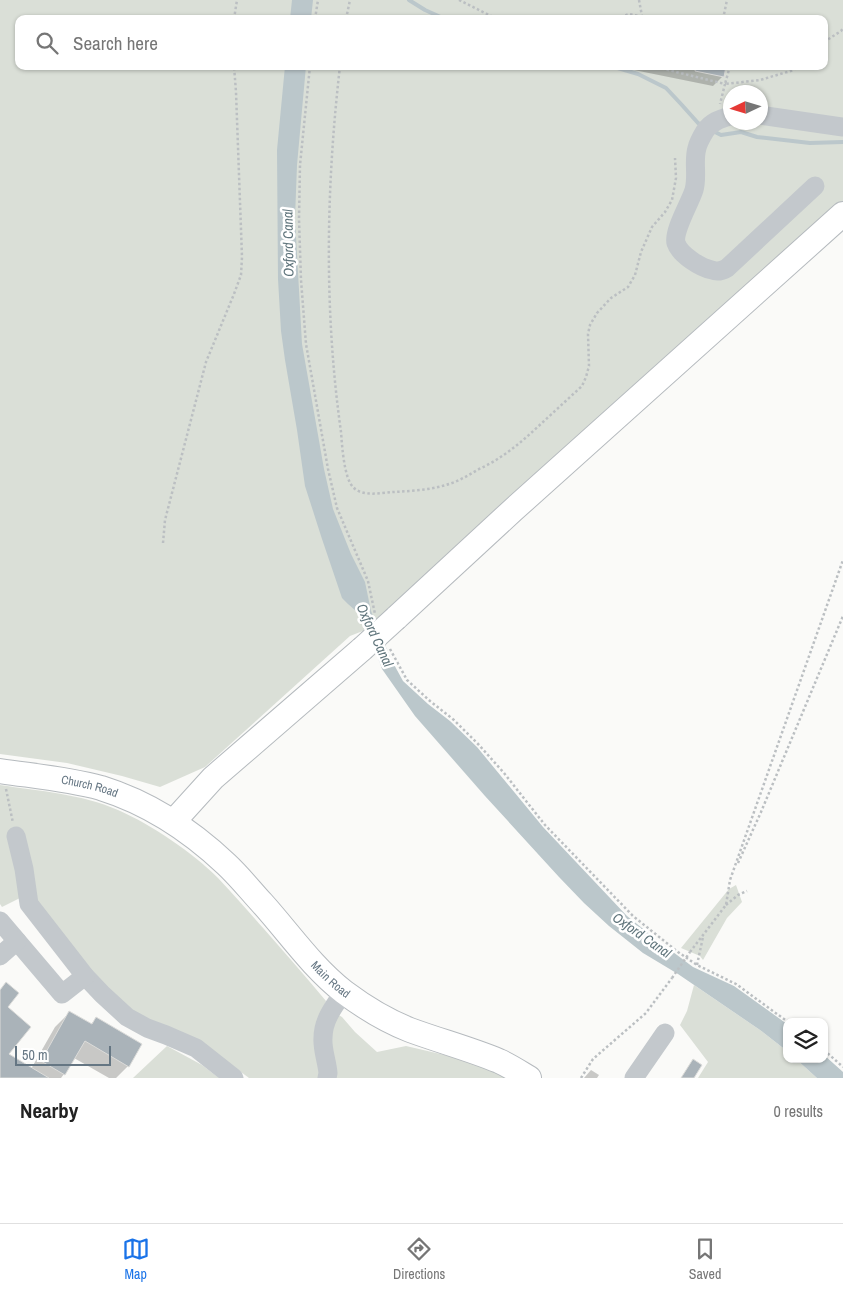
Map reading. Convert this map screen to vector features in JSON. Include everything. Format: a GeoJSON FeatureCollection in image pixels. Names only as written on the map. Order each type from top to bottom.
{"type":"FeatureCollection","features":[{"type":"Feature","properties":{"kind":"main road"},"geometry":{"type":"LineString","coordinates":[[174,821],[213,778],[362,649],[386,618],[512,510],[843,214]]}},
{"type":"Feature","properties":{"kind":"main road","name":"Church Road"},"geometry":{"type":"LineString","coordinates":[[1,771],[100,788],[153,809],[174,821]]}},
{"type":"Feature","properties":{"kind":"main road","name":"Main Road"},"geometry":{"type":"LineString","coordinates":[[174,821],[227,864],[306,955],[344,992],[371,1010],[408,1029],[501,1062],[529,1078]]}},
{"type":"Feature","properties":{"kind":"lane"},"geometry":{"type":"LineString","coordinates":[[768,115],[843,127]]}},
{"type":"Feature","properties":{"kind":"lane"},"geometry":{"type":"LineString","coordinates":[[718,122],[696,149],[696,181],[694,191],[676,233],[676,243],[681,252],[691,260],[712,270],[721,271],[727,268],[815,186]]}},
{"type":"Feature","properties":{"kind":"lane"},"geometry":{"type":"LineString","coordinates":[[16,836],[24,869],[29,904],[85,976],[127,1018],[196,1048],[234,1078]]}},
{"type":"Feature","properties":{"kind":"lane"},"geometry":{"type":"LineString","coordinates":[[0,921],[62,994],[85,976]]}},
{"type":"Feature","properties":{"kind":"lane"},"geometry":{"type":"LineString","coordinates":[[0,956],[18,941]]}},
{"type":"Feature","properties":{"kind":"lane"},"geometry":{"type":"LineString","coordinates":[[327,1078],[328,1073],[322,1037],[324,1026],[329,1014],[344,992]]}},
{"type":"Feature","properties":{"kind":"lane"},"geometry":{"type":"LineString","coordinates":[[634,1078],[665,1033]]}},
{"type":"Feature","properties":{"kind":"path"},"geometry":{"type":"LineString","coordinates":[[235,15],[237,0]]}},
{"type":"Feature","properties":{"kind":"path"},"geometry":{"type":"LineString","coordinates":[[316,15],[318,0]]}},
{"type":"Feature","properties":{"kind":"path"},"geometry":{"type":"LineString","coordinates":[[347,15],[350,0]]}},
{"type":"Feature","properties":{"kind":"path"},"geometry":{"type":"LineString","coordinates":[[459,0],[489,15]]}},
{"type":"Feature","properties":{"kind":"path"},"geometry":{"type":"LineString","coordinates":[[639,0],[642,15]]}},
{"type":"Feature","properties":{"kind":"path"},"geometry":{"type":"LineString","coordinates":[[724,15],[726,0]]}},
{"type":"Feature","properties":{"kind":"path"},"geometry":{"type":"LineString","coordinates":[[828,39],[843,28]]}},
{"type":"Feature","properties":{"kind":"path"},"geometry":{"type":"LineString","coordinates":[[163,543],[165,520],[206,362],[241,275],[242,257],[234,70]]}},
{"type":"Feature","properties":{"kind":"path"},"geometry":{"type":"LineString","coordinates":[[310,70],[300,165],[299,219],[306,344],[336,508],[368,580],[374,610],[386,618]]}},
{"type":"Feature","properties":{"kind":"path"},"geometry":{"type":"LineString","coordinates":[[340,70],[335,110],[329,228],[332,348],[335,393],[348,476],[352,486],[366,493],[435,488],[468,476],[500,458],[582,386],[589,366],[588,334],[590,325],[597,313],[611,298],[628,287],[635,275],[641,252],[652,227],[665,212],[672,200],[676,178],[675,158]]}},
{"type":"Feature","properties":{"kind":"path"},"geometry":{"type":"LineString","coordinates":[[668,70],[725,84],[760,80],[794,70]]}},
{"type":"Feature","properties":{"kind":"path"},"geometry":{"type":"LineString","coordinates":[[718,122],[729,70]]}},
{"type":"Feature","properties":{"kind":"path"},"geometry":{"type":"LineString","coordinates":[[726,906],[730,880],[843,560]]}},
{"type":"Feature","properties":{"kind":"path"},"geometry":{"type":"LineString","coordinates":[[730,880],[761,812],[843,616]]}},
{"type":"Feature","properties":{"kind":"path"},"geometry":{"type":"LineString","coordinates":[[389,647],[407,680],[430,702],[454,720],[479,745],[545,825],[632,916],[697,965],[736,984],[783,1018]]}},
{"type":"Feature","properties":{"kind":"path"},"geometry":{"type":"LineString","coordinates":[[1,771],[16,836]]}},
{"type":"Feature","properties":{"kind":"path"},"geometry":{"type":"LineString","coordinates":[[581,1078],[593,1059],[646,1013],[726,906],[738,895],[748,891]]}},
{"type":"Feature","properties":{"kind":"path"},"geometry":{"type":"LineString","coordinates":[[697,965],[703,936]]}},
{"type":"Feature","properties":{"kind":"path"},"geometry":{"type":"LineString","coordinates":[[828,1054],[843,1067]]}},
{"type":"Feature","properties":{"kind":"shaded area"},"geometry":{"type":"Polygon","coordinates":[[[0,0],[843,0],[843,214],[396,618],[350,636],[205,767],[160,787],[67,763],[0,754],[0,0]]]}},
{"type":"Feature","properties":{"kind":"shaded area"},"geometry":{"type":"Polygon","coordinates":[[[0,785],[90,800],[118,810],[158,831],[208,868],[326,1001],[319,1021],[320,1074],[318,1078],[249,1078],[217,1054],[129,1012],[26,895],[2,907],[0,904],[0,785]]]}},
{"type":"Feature","properties":{"kind":"shaded area"},"geometry":{"type":"Polygon","coordinates":[[[736,885],[742,902],[727,918],[703,960],[700,956],[681,948],[729,889],[736,885]]]}},
{"type":"Feature","properties":{"kind":"shaded area"},"geometry":{"type":"Polygon","coordinates":[[[694,985],[783,1048],[783,1063],[800,1063],[817,1078],[698,1078],[708,1062],[680,1025],[687,1011],[694,985]]]}},
{"type":"Feature","properties":{"kind":"shaded area"},"geometry":{"type":"Polygon","coordinates":[[[337,1014],[377,1052],[406,1046],[462,1059],[512,1078],[334,1078],[329,1026],[337,1014]]]}},
{"type":"Feature","properties":{"kind":"shaded area"},"geometry":{"type":"Polygon","coordinates":[[[167,1046],[202,1065],[219,1078],[133,1078],[167,1046]]]}},
{"type":"Feature","properties":{"kind":"water"},"geometry":{"type":"Polygon","coordinates":[[[292,0],[313,0],[311,15],[290,15],[292,0]]]}},
{"type":"Feature","properties":{"kind":"water","name":"Oxford Canal"},"geometry":{"type":"Polygon","coordinates":[[[285,70],[306,70],[297,165],[295,218],[302,344],[333,509],[351,554],[365,582],[371,611],[391,659],[403,681],[477,747],[543,827],[627,916],[693,967],[734,986],[783,1021],[783,1048],[678,974],[643,953],[584,903],[485,796],[415,716],[382,669],[378,652],[364,618],[342,598],[305,486],[281,331],[278,279],[277,150],[285,70]]]}},
{"type":"Feature","properties":{"kind":"water"},"geometry":{"type":"Polygon","coordinates":[[[828,1059],[843,1072],[843,1078],[817,1078],[800,1063],[828,1063],[828,1059]]]}},
{"type":"Feature","properties":{"kind":"building"},"geometry":{"type":"Polygon","coordinates":[[[695,70],[725,70],[724,77],[695,70]]]}},
{"type":"Feature","properties":{"kind":"building"},"geometry":{"type":"Polygon","coordinates":[[[6,982],[19,993],[8,1007],[31,1027],[9,1054],[49,1078],[0,1078],[0,990],[6,982]]]}},
{"type":"Feature","properties":{"kind":"building"},"geometry":{"type":"Polygon","coordinates":[[[69,1011],[92,1024],[96,1017],[142,1044],[129,1067],[85,1041],[65,1075],[41,1061],[69,1011]]]}},
{"type":"Feature","properties":{"kind":"building"},"geometry":{"type":"Polygon","coordinates":[[[693,1059],[702,1065],[694,1078],[681,1078],[693,1059]]]}},
{"type":"Feature","properties":{"kind":"waterway"},"geometry":{"type":"LineString","coordinates":[[409,0],[436,15]]}},
{"type":"Feature","properties":{"kind":"waterway"},"geometry":{"type":"LineString","coordinates":[[624,70],[638,74],[666,88],[703,126]]}},
{"type":"Feature","properties":{"kind":"waterway"},"geometry":{"type":"LineString","coordinates":[[713,131],[721,135],[741,132],[757,137],[810,143],[843,142]]}}]}
